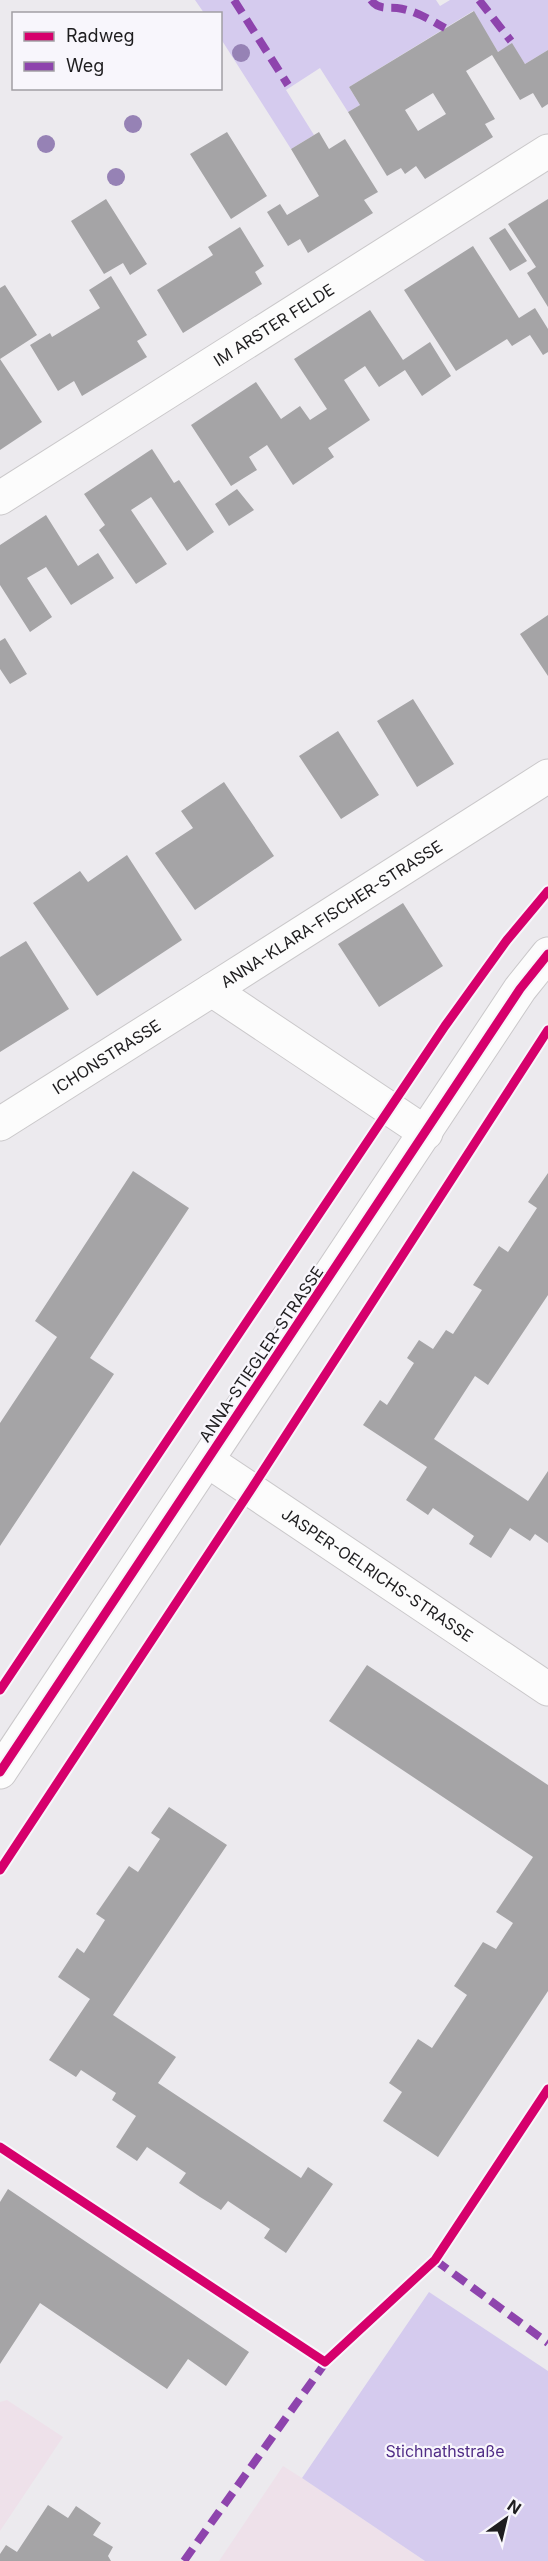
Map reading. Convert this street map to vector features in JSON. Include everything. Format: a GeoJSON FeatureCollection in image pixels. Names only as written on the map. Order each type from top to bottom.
{"type":"FeatureCollection","features":[{"type":"Feature","properties":{"kind":"street","name":"IM ARSTER FELDE"},"geometry":{"type":"LineString","coordinates":[[0,498],[548,151]]}},
{"type":"Feature","properties":{"kind":"street","name":"ANNA-KLARA-FISCHER-STRASSE"},"geometry":{"type":"LineString","coordinates":[[426,1133],[212,990],[548,776]]}},
{"type":"Feature","properties":{"kind":"street","name":"ANNA-STIEGLER-STRASSE"},"geometry":{"type":"LineString","coordinates":[[0,1772],[520,989],[548,954]]}},
{"type":"Feature","properties":{"kind":"street","name":"ICHONSTRASSE"},"geometry":{"type":"LineString","coordinates":[[0,1124],[212,990]]}},
{"type":"Feature","properties":{"kind":"street","name":"JASPER-OELRICHS-STRASSE"},"geometry":{"type":"LineString","coordinates":[[208,1461],[548,1689]]}},
{"type":"Feature","properties":{"kind":"shaded area"},"geometry":{"type":"Polygon","coordinates":[[[7,2400],[63,2437],[0,2531],[0,2402],[7,2400]]]}},
{"type":"Feature","properties":{"kind":"shaded area"},"geometry":{"type":"Polygon","coordinates":[[[283,2466],[302,2478],[425,2561],[219,2561],[283,2466]]]}},
{"type":"Feature","properties":{"kind":"green space"},"geometry":{"type":"Polygon","coordinates":[[[195,0],[436,0],[440,6],[450,0],[548,0],[548,50],[525,64],[512,44],[498,52],[473,11],[349,87],[360,105],[348,112],[320,68],[286,90],[314,135],[291,149],[222,41],[222,12],[203,12],[195,0]]]}},
{"type":"Feature","properties":{"kind":"green space","name":"Stichnathstraße"},"geometry":{"type":"Polygon","coordinates":[[[429,2292],[548,2371],[548,2561],[425,2561],[302,2478],[429,2292]]]}},
{"type":"Feature","properties":{"kind":"building"},"geometry":{"type":"Polygon","coordinates":[[[474,11],[498,52],[512,43],[525,64],[548,50],[548,104],[542,108],[533,93],[520,100],[492,55],[466,71],[495,119],[485,124],[493,137],[425,179],[416,166],[405,174],[401,168],[387,176],[348,112],[360,105],[349,87],[474,11]],[[433,93],[405,110],[418,131],[446,114],[433,93]]]}},
{"type":"Feature","properties":{"kind":"building"},"geometry":{"type":"Polygon","coordinates":[[[227,132],[267,196],[231,219],[190,154],[227,132]]]}},
{"type":"Feature","properties":{"kind":"building"},"geometry":{"type":"Polygon","coordinates":[[[319,132],[329,149],[345,139],[378,192],[364,200],[373,213],[308,253],[300,239],[288,246],[267,212],[280,204],[287,215],[319,196],[291,149],[319,132]]]}},
{"type":"Feature","properties":{"kind":"building"},"geometry":{"type":"Polygon","coordinates":[[[106,199],[147,264],[130,275],[123,263],[104,274],[71,221],[106,199]]]}},
{"type":"Feature","properties":{"kind":"building"},"geometry":{"type":"Polygon","coordinates":[[[548,199],[548,307],[527,273],[536,267],[508,224],[548,199]]]}},
{"type":"Feature","properties":{"kind":"building"},"geometry":{"type":"Polygon","coordinates":[[[240,227],[264,266],[255,272],[262,284],[183,333],[157,290],[213,255],[208,247],[240,227]]]}},
{"type":"Feature","properties":{"kind":"building"},"geometry":{"type":"Polygon","coordinates":[[[505,228],[527,261],[510,271],[489,238],[505,228]]]}},
{"type":"Feature","properties":{"kind":"building"},"geometry":{"type":"Polygon","coordinates":[[[473,246],[519,318],[535,308],[548,329],[548,352],[543,355],[530,335],[512,346],[507,339],[456,371],[404,290],[473,246]]]}},
{"type":"Feature","properties":{"kind":"building"},"geometry":{"type":"Polygon","coordinates":[[[111,276],[147,335],[137,341],[147,357],[82,396],[74,381],[58,391],[30,345],[50,333],[52,337],[100,308],[89,290],[111,276]]]}},
{"type":"Feature","properties":{"kind":"building"},"geometry":{"type":"Polygon","coordinates":[[[5,285],[37,335],[0,359],[0,288],[5,285]]]}},
{"type":"Feature","properties":{"kind":"building"},"geometry":{"type":"Polygon","coordinates":[[[370,310],[403,360],[430,342],[451,376],[422,396],[405,370],[379,387],[365,366],[344,380],[370,420],[328,448],[334,457],[293,485],[267,445],[249,457],[257,470],[231,486],[191,425],[256,382],[281,419],[300,406],[310,420],[327,409],[294,359],[370,310]]]}},
{"type":"Feature","properties":{"kind":"building"},"geometry":{"type":"Polygon","coordinates":[[[0,359],[42,422],[0,450],[0,359]]]}},
{"type":"Feature","properties":{"kind":"building"},"geometry":{"type":"Polygon","coordinates":[[[152,449],[174,483],[179,480],[214,532],[187,551],[151,497],[131,510],[167,564],[136,584],[99,530],[105,525],[84,494],[152,449]]]}},
{"type":"Feature","properties":{"kind":"building"},"geometry":{"type":"Polygon","coordinates":[[[237,489],[254,510],[229,526],[215,504],[237,489]]]}},
{"type":"Feature","properties":{"kind":"building"},"geometry":{"type":"Polygon","coordinates":[[[46,515],[78,566],[98,553],[114,578],[71,605],[46,567],[27,578],[52,617],[30,632],[0,585],[0,545],[46,515]]]}},
{"type":"Feature","properties":{"kind":"building"},"geometry":{"type":"Polygon","coordinates":[[[548,615],[548,676],[520,634],[548,615]]]}},
{"type":"Feature","properties":{"kind":"building"},"geometry":{"type":"Polygon","coordinates":[[[5,638],[27,674],[10,684],[0,669],[0,641],[5,638]]]}},
{"type":"Feature","properties":{"kind":"building"},"geometry":{"type":"Polygon","coordinates":[[[413,699],[454,764],[417,787],[377,721],[413,699]]]}},
{"type":"Feature","properties":{"kind":"building"},"geometry":{"type":"Polygon","coordinates":[[[338,731],[379,795],[341,819],[299,756],[338,731]]]}},
{"type":"Feature","properties":{"kind":"building"},"geometry":{"type":"Polygon","coordinates":[[[224,782],[274,856],[195,910],[155,853],[193,828],[181,811],[224,782]]]}},
{"type":"Feature","properties":{"kind":"building"},"geometry":{"type":"Polygon","coordinates":[[[127,855],[182,940],[97,996],[33,903],[80,871],[88,882],[127,855]]]}},
{"type":"Feature","properties":{"kind":"building"},"geometry":{"type":"Polygon","coordinates":[[[403,903],[443,966],[379,1007],[338,944],[403,903]]]}},
{"type":"Feature","properties":{"kind":"building"},"geometry":{"type":"Polygon","coordinates":[[[26,941],[69,1009],[0,1052],[0,957],[26,941]]]}},
{"type":"Feature","properties":{"kind":"building"},"geometry":{"type":"Polygon","coordinates":[[[133,1171],[189,1208],[90,1358],[114,1374],[0,1546],[0,1423],[57,1337],[35,1321],[133,1171]]]}},
{"type":"Feature","properties":{"kind":"building"},"geometry":{"type":"Polygon","coordinates":[[[548,1173],[548,1295],[488,1385],[475,1376],[434,1439],[528,1501],[548,1471],[548,1543],[535,1534],[530,1541],[510,1528],[491,1558],[469,1544],[474,1536],[433,1508],[428,1515],[406,1500],[427,1467],[363,1425],[380,1400],[387,1405],[414,1363],[407,1358],[419,1340],[433,1349],[446,1330],[453,1334],[482,1290],[473,1285],[499,1246],[508,1252],[537,1208],[528,1202],[548,1173]]]}},
{"type":"Feature","properties":{"kind":"building"},"geometry":{"type":"Polygon","coordinates":[[[367,1665],[548,1785],[548,1991],[438,2157],[383,2121],[402,2092],[389,2083],[418,2039],[432,2048],[467,1995],[454,1986],[483,1942],[496,1949],[513,1923],[496,1912],[533,1857],[329,1721],[367,1665]]]}},
{"type":"Feature","properties":{"kind":"building"},"geometry":{"type":"Polygon","coordinates":[[[169,1807],[227,1845],[113,2015],[176,2057],[158,2083],[301,2178],[308,2167],[333,2184],[286,2253],[264,2238],[270,2229],[228,2201],[221,2210],[179,2183],[186,2173],[147,2147],[137,2161],[116,2147],[136,2116],[112,2100],[116,2093],[81,2070],[76,2077],[49,2060],[90,1999],[58,1977],[77,1948],[84,1953],[105,1920],[96,1914],[129,1866],[138,1872],[160,1839],[151,1833],[169,1807]]]}},
{"type":"Feature","properties":{"kind":"building"},"geometry":{"type":"Polygon","coordinates":[[[8,2189],[249,2352],[226,2386],[188,2359],[167,2389],[40,2303],[0,2364],[0,2202],[8,2189]]]}},
{"type":"Feature","properties":{"kind":"building"},"geometry":{"type":"Polygon","coordinates":[[[48,2505],[68,2518],[76,2506],[101,2523],[93,2535],[113,2547],[108,2556],[111,2561],[0,2561],[0,2554],[6,2545],[17,2552],[48,2505]]]}},
{"type":"Feature","properties":{"kind":"marked path"},"geometry":{"type":"LineString","coordinates":[[234,0],[288,85]]}},
{"type":"Feature","properties":{"kind":"marked path"},"geometry":{"type":"LineString","coordinates":[[371,0],[380,7],[404,9],[416,13],[445,28]]}},
{"type":"Feature","properties":{"kind":"marked path"},"geometry":{"type":"LineString","coordinates":[[479,0],[511,41]]}},
{"type":"Feature","properties":{"kind":"marked path"},"geometry":{"type":"LineString","coordinates":[[435,2260],[548,2343]]}},
{"type":"Feature","properties":{"kind":"marked path"},"geometry":{"type":"LineString","coordinates":[[184,2561],[328,2359]]}},
{"type":"Feature","properties":{"kind":"cycle path"},"geometry":{"type":"LineString","coordinates":[[0,1690],[445,1026],[507,940],[548,891]]}},
{"type":"Feature","properties":{"kind":"cycle path"},"geometry":{"type":"LineString","coordinates":[[0,1772],[520,989],[548,954]]}},
{"type":"Feature","properties":{"kind":"cycle path"},"geometry":{"type":"LineString","coordinates":[[0,1870],[252,1488],[548,1030]]}},
{"type":"Feature","properties":{"kind":"cycle path"},"geometry":{"type":"LineString","coordinates":[[0,2147],[325,2362],[435,2260],[548,2089]]}}]}
